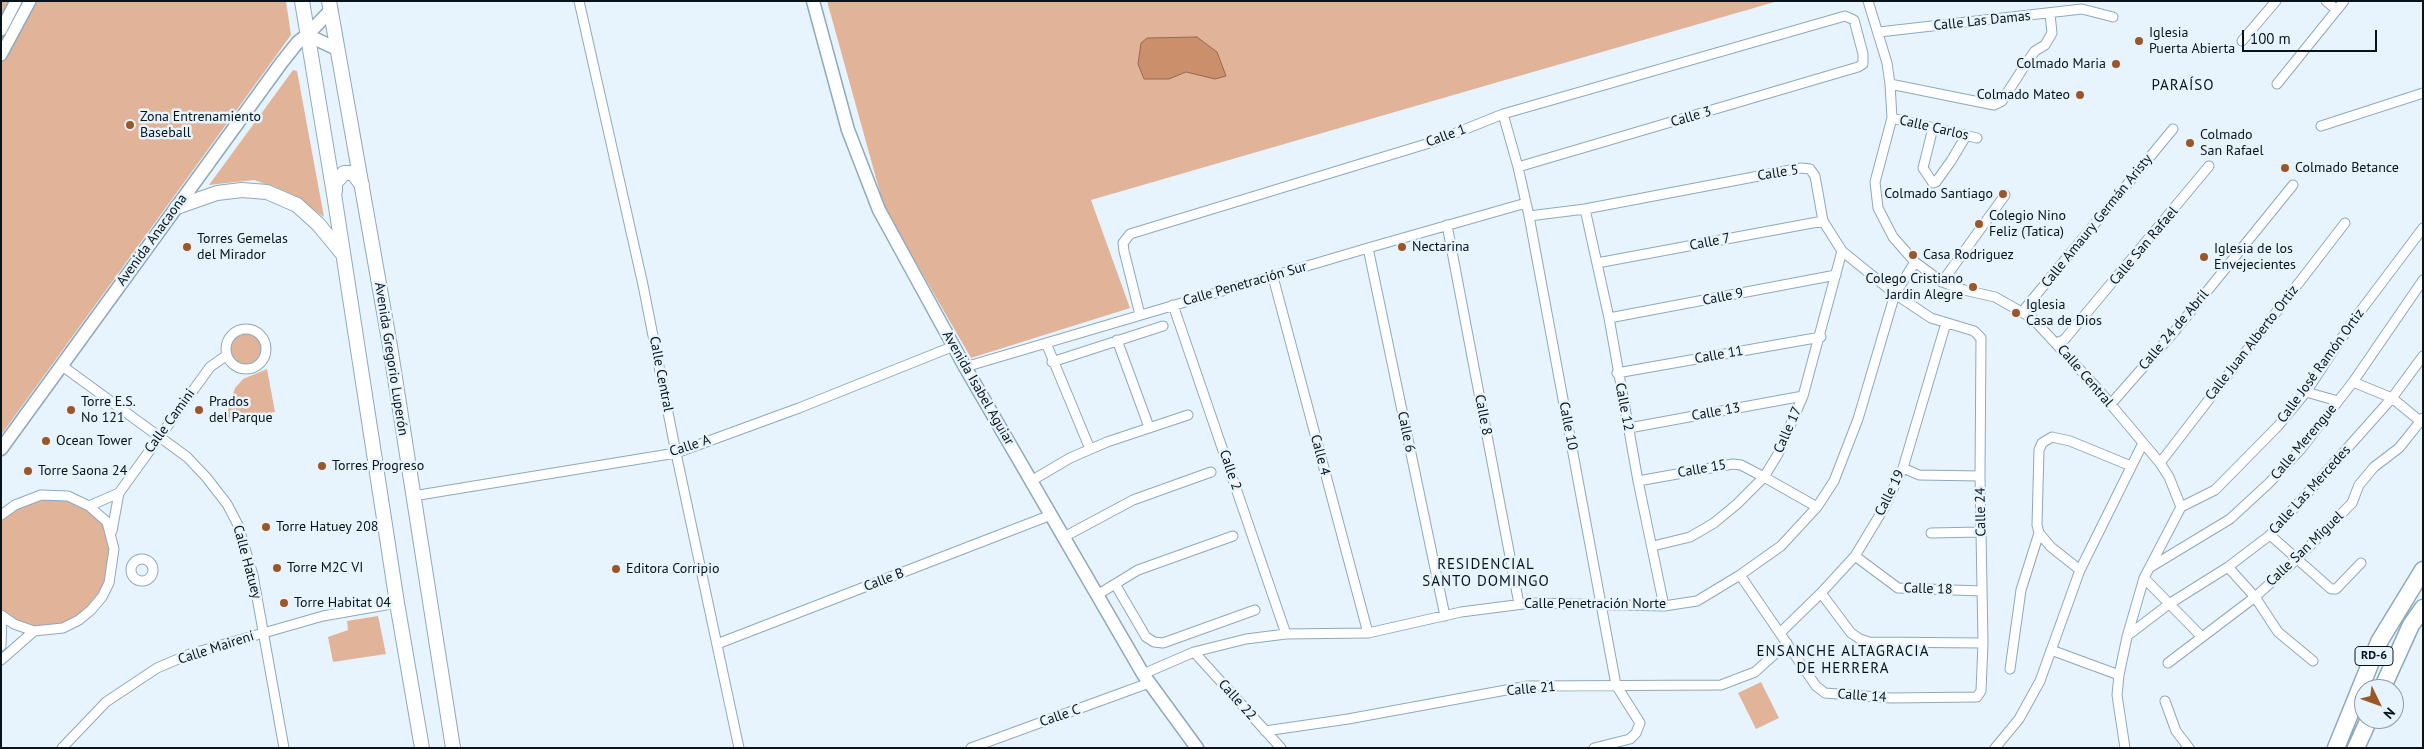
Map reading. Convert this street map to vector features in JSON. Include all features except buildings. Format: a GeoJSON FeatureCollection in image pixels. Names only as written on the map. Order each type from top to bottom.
{"type":"FeatureCollection","features":[{"type":"Feature","properties":{"kind":"highway","name":"RD-6"},"geometry":{"type":"LineString","coordinates":[[2336,748],[2379,642],[2423,570]]}},
{"type":"Feature","properties":{"kind":"highway","name":"RD-6"},"geometry":{"type":"LineString","coordinates":[[2387,679],[2411,625],[2423,608]]}},
{"type":"Feature","properties":{"kind":"highway"},"geometry":{"type":"LineString","coordinates":[[2356,748],[2365,729]]}},
{"type":"Feature","properties":{"kind":"main road"},"geometry":{"type":"LineString","coordinates":[[302,1],[334,194],[397,603],[422,748]]}},
{"type":"Feature","properties":{"kind":"main road","name":"Avenida Isabel Aguiar"},"geometry":{"type":"LineString","coordinates":[[814,1],[848,130],[862,171],[879,210],[965,367],[1146,679],[1198,748]]}},
{"type":"Feature","properties":{"kind":"main road","name":"Avenida Anacaona"},"geometry":{"type":"LineString","coordinates":[[1,449],[298,42],[307,35],[330,6]]}},
{"type":"Feature","properties":{"kind":"main road","name":"Avenida Gregorio Luperón"},"geometry":{"type":"LineString","coordinates":[[330,6],[362,186],[453,748]]}},
{"type":"Feature","properties":{"kind":"main road"},"geometry":{"type":"LineString","coordinates":[[307,35],[337,49]]}},
{"type":"Feature","properties":{"kind":"main road"},"geometry":{"type":"LineString","coordinates":[[334,194],[336,183],[344,173],[353,173],[362,186]]}},
{"type":"Feature","properties":{"kind":"main road"},"geometry":{"type":"LineString","coordinates":[[177,207],[217,193],[242,190],[267,192],[297,205],[318,224],[342,253]]}},
{"type":"Feature","properties":{"kind":"street"},"geometry":{"type":"LineString","coordinates":[[16,1],[3,19],[16,27]]}},
{"type":"Feature","properties":{"kind":"street"},"geometry":{"type":"LineString","coordinates":[[1,55],[30,1]]}},
{"type":"Feature","properties":{"kind":"street","name":"Calle Central"},"geometry":{"type":"LineString","coordinates":[[579,1],[643,285],[738,748]]}},
{"type":"Feature","properties":{"kind":"street","name":"Calle Central"},"geometry":{"type":"LineString","coordinates":[[1868,1],[1879,32],[1890,84],[1892,118],[1886,145],[1877,167],[1875,182],[1878,208],[1893,237],[1915,262],[1942,282],[1964,290],[1995,296],[2032,318],[2056,343],[2160,464],[2169,477],[2181,507]]}},
{"type":"Feature","properties":{"kind":"street"},"geometry":{"type":"LineString","coordinates":[[2242,41],[2276,1]]}},
{"type":"Feature","properties":{"kind":"street"},"geometry":{"type":"LineString","coordinates":[[2326,1],[2337,10]]}},
{"type":"Feature","properties":{"kind":"street"},"geometry":{"type":"LineString","coordinates":[[2277,84],[2344,1]]}},
{"type":"Feature","properties":{"kind":"street","name":"Calle Las Damas"},"geometry":{"type":"LineString","coordinates":[[1879,32],[2082,9],[2113,17]]}},
{"type":"Feature","properties":{"kind":"street"},"geometry":{"type":"LineString","coordinates":[[1890,84],[1994,105],[2002,102],[2027,62],[2035,51],[2045,45],[2052,33],[2050,14]]}},
{"type":"Feature","properties":{"kind":"street","name":"Calle 1"},"geometry":{"type":"LineString","coordinates":[[1140,315],[1124,251],[1124,244],[1130,234],[1436,141],[1503,114],[1844,16],[1854,20],[1863,54],[1863,64]]}},
{"type":"Feature","properties":{"kind":"street","name":"Calle 3"},"geometry":{"type":"LineString","coordinates":[[1518,167],[1843,72],[1863,64]]}},
{"type":"Feature","properties":{"kind":"street"},"geometry":{"type":"LineString","coordinates":[[2321,126],[2423,93]]}},
{"type":"Feature","properties":{"kind":"street","name":"Calle 10"},"geometry":{"type":"LineString","coordinates":[[1503,114],[1526,203],[1616,685],[1640,723],[1636,733],[1630,739],[1594,748]]}},
{"type":"Feature","properties":{"kind":"street","name":"Calle Carlos"},"geometry":{"type":"LineString","coordinates":[[1892,118],[1977,138]]}},
{"type":"Feature","properties":{"kind":"street"},"geometry":{"type":"LineString","coordinates":[[1933,128],[1923,168],[1933,183],[1936,182],[1946,168],[1966,136]]}},
{"type":"Feature","properties":{"kind":"street","name":"Calle Amaury Germán Aristy"},"geometry":{"type":"LineString","coordinates":[[2022,312],[2173,129]]}},
{"type":"Feature","properties":{"kind":"street","name":"Calle San Rafael"},"geometry":{"type":"LineString","coordinates":[[2056,343],[2064,340],[2209,166]]}},
{"type":"Feature","properties":{"kind":"street","name":"Calle 5"},"geometry":{"type":"LineString","coordinates":[[1528,216],[1585,209],[1802,168],[1810,169],[1815,176],[1823,221],[1842,251],[1894,294],[1931,318],[1978,333]]}},
{"type":"Feature","properties":{"kind":"street","name":"Calle 24 de Abril"},"geometry":{"type":"LineString","coordinates":[[2110,405],[2180,324],[2293,185]]}},
{"type":"Feature","properties":{"kind":"street"},"geometry":{"type":"LineString","coordinates":[[1942,282],[2005,196]]}},
{"type":"Feature","properties":{"kind":"street","name":"Calle Penetración Sur"},"geometry":{"type":"LineString","coordinates":[[965,367],[1526,203]]}},
{"type":"Feature","properties":{"kind":"street","name":"Calle 12"},"geometry":{"type":"LineString","coordinates":[[1585,209],[1609,318],[1638,481],[1664,606]]}},
{"type":"Feature","properties":{"kind":"street","name":"Calle 7"},"geometry":{"type":"LineString","coordinates":[[1597,264],[1823,221]]}},
{"type":"Feature","properties":{"kind":"street","name":"Calle Juan Alberto Ortiz"},"geometry":{"type":"LineString","coordinates":[[2160,464],[2345,223]]}},
{"type":"Feature","properties":{"kind":"street","name":"Calle 8"},"geometry":{"type":"LineString","coordinates":[[1447,225],[1519,604]]}},
{"type":"Feature","properties":{"kind":"street","name":"Calle José Ramón Ortiz"},"geometry":{"type":"LineString","coordinates":[[2181,507],[2215,490],[2251,455],[2306,392],[2353,321],[2423,228]]}},
{"type":"Feature","properties":{"kind":"street","name":"Calle 6"},"geometry":{"type":"LineString","coordinates":[[1368,248],[1445,616]]}},
{"type":"Feature","properties":{"kind":"street","name":"Calle 17"},"geometry":{"type":"LineString","coordinates":[[1653,546],[1690,537],[1714,523],[1737,504],[1764,477],[1778,454],[1803,396],[1842,251]]}},
{"type":"Feature","properties":{"kind":"street","name":"Calle Penetración Norte"},"geometry":{"type":"LineString","coordinates":[[1146,679],[1194,652],[1246,639],[1286,634],[1368,633],[1445,616],[1519,604],[1664,606],[1697,601],[1740,575],[1781,546],[1817,507],[1834,481],[1858,419],[1894,294],[1915,262]]}},
{"type":"Feature","properties":{"kind":"street","name":"Calle 9"},"geometry":{"type":"LineString","coordinates":[[1609,318],[1836,275]]}},
{"type":"Feature","properties":{"kind":"street","name":"Calle 4"},"geometry":{"type":"LineString","coordinates":[[1273,276],[1368,633]]}},
{"type":"Feature","properties":{"kind":"street","name":"Calle Merengue"},"geometry":{"type":"LineString","coordinates":[[2149,568],[2230,519],[2269,483],[2301,449],[2338,402],[2423,280]]}},
{"type":"Feature","properties":{"kind":"street","name":"Calle 2"},"geometry":{"type":"LineString","coordinates":[[1173,305],[1286,634]]}},
{"type":"Feature","properties":{"kind":"street","name":"Calle 19"},"geometry":{"type":"LineString","coordinates":[[1780,632],[1821,593],[1855,556],[1872,530],[1904,468],[1946,323]]}},
{"type":"Feature","properties":{"kind":"street"},"geometry":{"type":"LineString","coordinates":[[1052,362],[1163,326]]}},
{"type":"Feature","properties":{"kind":"street"},"geometry":{"type":"LineString","coordinates":[[241,329],[254,330],[263,339],[265,346],[263,358],[254,367],[241,368],[235,365],[227,355],[226,349],[230,336],[241,329]]}},
{"type":"Feature","properties":{"kind":"street","name":"Calle 24"},"geometry":{"type":"LineString","coordinates":[[1978,333],[1982,346],[1980,476],[1983,643],[1981,691]]}},
{"type":"Feature","properties":{"kind":"street","name":"Calle 11"},"geometry":{"type":"LineString","coordinates":[[1618,373],[1820,336]]}},
{"type":"Feature","properties":{"kind":"street"},"geometry":{"type":"LineString","coordinates":[[1117,340],[1149,427]]}},
{"type":"Feature","properties":{"kind":"street"},"geometry":{"type":"LineString","coordinates":[[1046,343],[1052,362],[1090,449]]}},
{"type":"Feature","properties":{"kind":"street","name":"Calle A"},"geometry":{"type":"LineString","coordinates":[[413,496],[676,453],[799,408],[954,346]]}},
{"type":"Feature","properties":{"kind":"street","name":"Calle Camini"},"geometry":{"type":"LineString","coordinates":[[34,631],[63,628],[92,610],[102,597],[109,584],[112,568],[114,548],[112,533],[119,492],[210,367],[227,355]]}},
{"type":"Feature","properties":{"kind":"street","name":"Calle Las Mercedes"},"geometry":{"type":"LineString","coordinates":[[2127,637],[2169,604],[2228,567],[2270,536],[2392,398],[2423,356]]}},
{"type":"Feature","properties":{"kind":"street","name":"Calle Hatuey"},"geometry":{"type":"LineString","coordinates":[[61,365],[187,457],[206,476],[234,516],[244,542],[253,575],[284,748]]}},
{"type":"Feature","properties":{"kind":"street"},"geometry":{"type":"LineString","coordinates":[[2353,382],[2392,398],[2421,419]]}},
{"type":"Feature","properties":{"kind":"street"},"geometry":{"type":"LineString","coordinates":[[2306,392],[2338,402]]}},
{"type":"Feature","properties":{"kind":"street","name":"Calle 13"},"geometry":{"type":"LineString","coordinates":[[1629,428],[1803,396]]}},
{"type":"Feature","properties":{"kind":"street"},"geometry":{"type":"LineString","coordinates":[[1031,481],[1070,458],[1090,449],[1188,415]]}},
{"type":"Feature","properties":{"kind":"street","name":"Calle San Miguel"},"geometry":{"type":"LineString","coordinates":[[2168,663],[2255,597],[2297,559],[2352,503],[2359,485],[2374,467],[2399,448],[2421,419]]}},
{"type":"Feature","properties":{"kind":"street"},"geometry":{"type":"LineString","coordinates":[[2080,570],[2051,547],[2039,533],[2036,525],[2039,450],[2046,440],[2052,437],[2070,440],[2131,466]]}},
{"type":"Feature","properties":{"kind":"street"},"geometry":{"type":"LineString","coordinates":[[1995,748],[2019,719],[2040,681],[2080,570],[2142,445]]}},
{"type":"Feature","properties":{"kind":"street","name":"Calle 15"},"geometry":{"type":"LineString","coordinates":[[1638,481],[1733,464],[1741,465],[1817,507]]}},
{"type":"Feature","properties":{"kind":"street"},"geometry":{"type":"LineString","coordinates":[[1904,468],[1919,475],[1980,476]]}},
{"type":"Feature","properties":{"kind":"street"},"geometry":{"type":"LineString","coordinates":[[1064,537],[1133,500],[1211,472]]}},
{"type":"Feature","properties":{"kind":"street","name":"Calle Camini"},"geometry":{"type":"LineString","coordinates":[[89,506],[119,492]]}},
{"type":"Feature","properties":{"kind":"street"},"geometry":{"type":"LineString","coordinates":[[1,515],[15,504],[42,495],[68,496],[89,506],[107,522],[112,533]]}},
{"type":"Feature","properties":{"kind":"street"},"geometry":{"type":"LineString","coordinates":[[2121,746],[2118,695],[2119,675],[2127,637],[2144,578],[2181,507]]}},
{"type":"Feature","properties":{"kind":"street","name":"Calle B"},"geometry":{"type":"LineString","coordinates":[[717,644],[1051,515]]}},
{"type":"Feature","properties":{"kind":"street"},"geometry":{"type":"LineString","coordinates":[[1930,533],[1981,532]]}},
{"type":"Feature","properties":{"kind":"street"},"geometry":{"type":"LineString","coordinates":[[2010,669],[2021,590],[2039,533]]}},
{"type":"Feature","properties":{"kind":"street"},"geometry":{"type":"LineString","coordinates":[[1097,595],[1138,570],[1233,536]]}},
{"type":"Feature","properties":{"kind":"street"},"geometry":{"type":"LineString","coordinates":[[2270,536],[2331,590],[2336,589],[2361,563]]}},
{"type":"Feature","properties":{"kind":"street","name":"Calle 18"},"geometry":{"type":"LineString","coordinates":[[1855,556],[1898,588],[1982,591]]}},
{"type":"Feature","properties":{"kind":"street"},"geometry":{"type":"LineString","coordinates":[[2228,567],[2255,597],[2278,632],[2313,661]]}},
{"type":"Feature","properties":{"kind":"street"},"geometry":{"type":"LineString","coordinates":[[112,568],[131,569]]}},
{"type":"Feature","properties":{"kind":"street","name":"Calle 14"},"geometry":{"type":"LineString","coordinates":[[1740,575],[1816,686],[1826,693],[1834,695],[1974,699],[1981,691]]}},
{"type":"Feature","properties":{"kind":"street"},"geometry":{"type":"LineString","coordinates":[[2144,578],[2202,637]]}},
{"type":"Feature","properties":{"kind":"street"},"geometry":{"type":"LineString","coordinates":[[1115,584],[1146,637],[1154,642],[1163,643],[1255,610]]}},
{"type":"Feature","properties":{"kind":"street"},"geometry":{"type":"LineString","coordinates":[[1821,593],[1852,633],[1860,639],[1869,642],[1983,643]]}},
{"type":"Feature","properties":{"kind":"street","name":"Calle Mairení"},"geometry":{"type":"LineString","coordinates":[[62,748],[106,702],[158,668],[190,654],[323,616],[397,603]]}},
{"type":"Feature","properties":{"kind":"street"},"geometry":{"type":"LineString","coordinates":[[1,660],[34,631],[14,624],[2,616]]}},
{"type":"Feature","properties":{"kind":"street"},"geometry":{"type":"LineString","coordinates":[[1,646],[2,616]]}},
{"type":"Feature","properties":{"kind":"street","name":"Calle 21"},"geometry":{"type":"LineString","coordinates":[[1265,731],[1348,719],[1528,686],[1721,686],[1755,672],[1787,643]]}},
{"type":"Feature","properties":{"kind":"street"},"geometry":{"type":"LineString","coordinates":[[2051,650],[2119,675]]}},
{"type":"Feature","properties":{"kind":"street","name":"Calle 22"},"geometry":{"type":"LineString","coordinates":[[1194,652],[1281,748]]}},
{"type":"Feature","properties":{"kind":"street","name":"Calle C"},"geometry":{"type":"LineString","coordinates":[[971,748],[1146,679]]}},
{"type":"Feature","properties":{"kind":"street"},"geometry":{"type":"LineString","coordinates":[[2165,701],[2176,731],[2189,748]]}},
{"type":"Feature","properties":{"kind":"shaded area"},"geometry":{"type":"Polygon","coordinates":[[[1,1],[286,1],[291,35],[1,435],[1,1]]]}},
{"type":"Feature","properties":{"kind":"shaded area"},"geometry":{"type":"Polygon","coordinates":[[[827,1],[1778,1],[1091,200],[1130,308],[971,358],[884,207],[827,1]]]}},
{"type":"Feature","properties":{"kind":"shaded area"},"geometry":{"type":"Polygon","coordinates":[[[1197,37],[1217,52],[1226,76],[1215,79],[1186,72],[1169,79],[1144,79],[1138,64],[1141,43],[1147,38],[1197,37]]]}},
{"type":"Feature","properties":{"kind":"shaded area"},"geometry":{"type":"Polygon","coordinates":[[[293,70],[297,71],[324,217],[287,192],[254,180],[209,185],[293,70]]]}},
{"type":"Feature","properties":{"kind":"shaded area"},"geometry":{"type":"Polygon","coordinates":[[[246,332],[257,337],[262,348],[257,359],[246,364],[235,359],[230,348],[235,337],[246,332]]]}},
{"type":"Feature","properties":{"kind":"shaded area"},"geometry":{"type":"Polygon","coordinates":[[[267,369],[275,412],[225,419],[235,388],[243,379],[267,369]]]}},
{"type":"Feature","properties":{"kind":"shaded area"},"geometry":{"type":"Polygon","coordinates":[[[39,499],[70,500],[89,510],[104,525],[109,535],[111,558],[103,589],[90,608],[62,625],[30,627],[1,611],[1,519],[12,510],[39,499]]]}},
{"type":"Feature","properties":{"kind":"shaded area"},"geometry":{"type":"Polygon","coordinates":[[[378,616],[386,654],[333,662],[328,637],[348,630],[347,621],[378,616]]]}},
{"type":"Feature","properties":{"kind":"shaded area"},"geometry":{"type":"Polygon","coordinates":[[[1761,682],[1779,718],[1756,729],[1738,693],[1761,682]]]}},
{"type":"Feature","properties":{"kind":"place","name":"Iglesia Puerta Abierta"},"geometry":{"type":"Point","coordinates":[2139,41]}},
{"type":"Feature","properties":{"kind":"place","name":"Colmado Maria"},"geometry":{"type":"Point","coordinates":[2116,64]}},
{"type":"Feature","properties":{"kind":"place","name":"Colmado Mateo"},"geometry":{"type":"Point","coordinates":[2080,95]}},
{"type":"Feature","properties":{"kind":"place","name":"Zona Entrenamiento Baseball"},"geometry":{"type":"Point","coordinates":[130,125]}},
{"type":"Feature","properties":{"kind":"place","name":"Colmado San Rafael"},"geometry":{"type":"Point","coordinates":[2190,143]}},
{"type":"Feature","properties":{"kind":"place","name":"Colmado Betance"},"geometry":{"type":"Point","coordinates":[2285,168]}},
{"type":"Feature","properties":{"kind":"place","name":"Colmado Santiago"},"geometry":{"type":"Point","coordinates":[2003,194]}},
{"type":"Feature","properties":{"kind":"place","name":"Colegio Nino Feliz (Tatica)"},"geometry":{"type":"Point","coordinates":[1979,224]}},
{"type":"Feature","properties":{"kind":"place","name":"Torres Gemelas del Mirador"},"geometry":{"type":"Point","coordinates":[187,247]}},
{"type":"Feature","properties":{"kind":"place","name":"Nectarina"},"geometry":{"type":"Point","coordinates":[1402,247]}},
{"type":"Feature","properties":{"kind":"place","name":"Casa Rodriguez"},"geometry":{"type":"Point","coordinates":[1913,255]}},
{"type":"Feature","properties":{"kind":"place","name":"Iglesia de los Envejecientes"},"geometry":{"type":"Point","coordinates":[2204,257]}},
{"type":"Feature","properties":{"kind":"place","name":"Colego Cristiano Jardin Alegre"},"geometry":{"type":"Point","coordinates":[1973,287]}},
{"type":"Feature","properties":{"kind":"place","name":"Iglesia Casa de Dios"},"geometry":{"type":"Point","coordinates":[2016,313]}},
{"type":"Feature","properties":{"kind":"place","name":"Torre E.S. No 121"},"geometry":{"type":"Point","coordinates":[71,410]}},
{"type":"Feature","properties":{"kind":"place","name":"Prados del Parque"},"geometry":{"type":"Point","coordinates":[199,410]}},
{"type":"Feature","properties":{"kind":"place","name":"Ocean Tower"},"geometry":{"type":"Point","coordinates":[46,441]}},
{"type":"Feature","properties":{"kind":"place","name":"Torres Progreso"},"geometry":{"type":"Point","coordinates":[322,466]}},
{"type":"Feature","properties":{"kind":"place","name":"Torre Saona 24"},"geometry":{"type":"Point","coordinates":[28,471]}},
{"type":"Feature","properties":{"kind":"place","name":"Torre Hatuey 208"},"geometry":{"type":"Point","coordinates":[266,527]}},
{"type":"Feature","properties":{"kind":"place","name":"Torre M2C VI"},"geometry":{"type":"Point","coordinates":[277,568]}},
{"type":"Feature","properties":{"kind":"place","name":"Editora Corripio"},"geometry":{"type":"Point","coordinates":[616,569]}},
{"type":"Feature","properties":{"kind":"place","name":"Torre Habitat 04"},"geometry":{"type":"Point","coordinates":[284,603]}},
{"type":"Feature","properties":{"kind":"district","name":"PARAÍSO"},"geometry":{"type":"Point","coordinates":[2183,86]}},
{"type":"Feature","properties":{"kind":"district","name":"RESIDENCIAL SANTO DOMINGO"},"geometry":{"type":"Point","coordinates":[1486,574]}},
{"type":"Feature","properties":{"kind":"district","name":"ENSANCHE ALTAGRACIA DE HERRERA"},"geometry":{"type":"Point","coordinates":[1843,660]}}]}
